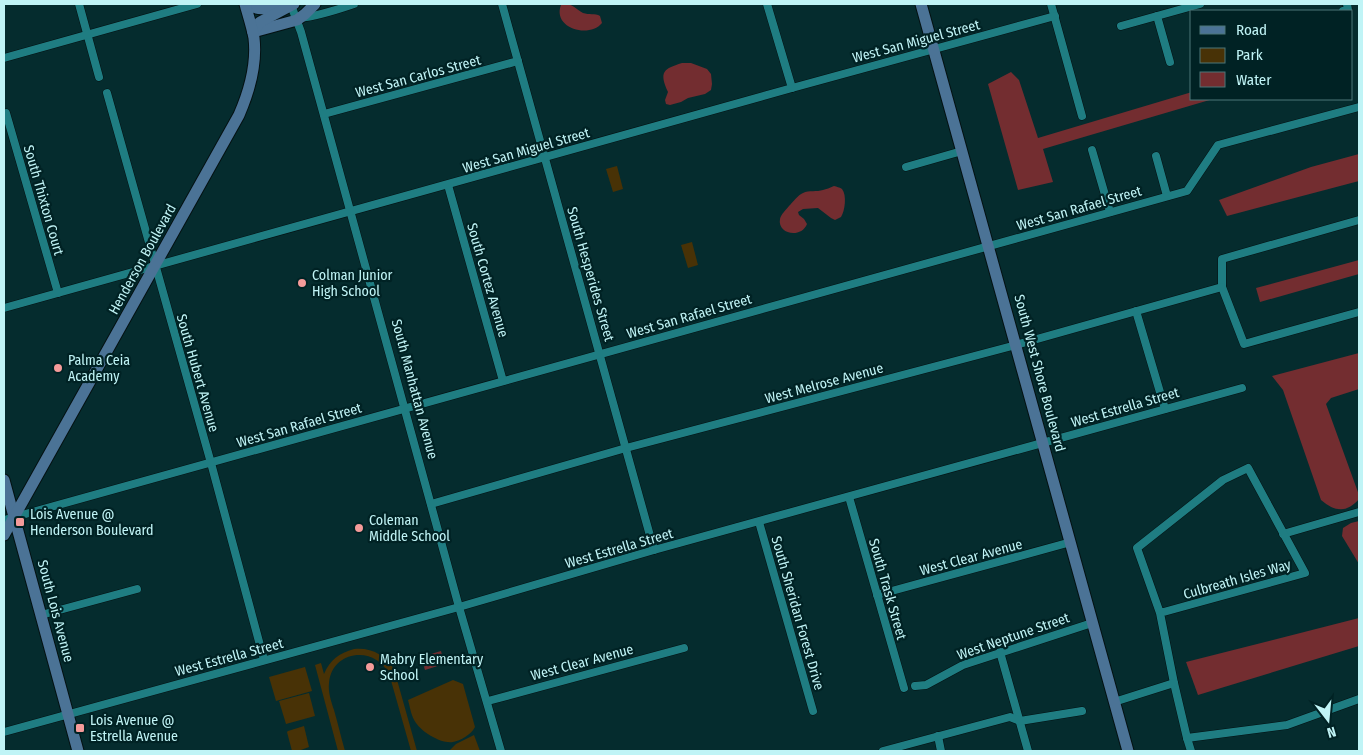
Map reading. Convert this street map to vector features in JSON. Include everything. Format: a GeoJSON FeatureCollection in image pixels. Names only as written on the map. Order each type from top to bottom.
{"type":"FeatureCollection","features":[{"type":"Feature","properties":{"kind":"street"},"geometry":{"type":"LineString","coordinates":[[79,4],[99,77]]}},
{"type":"Feature","properties":{"kind":"street"},"geometry":{"type":"LineString","coordinates":[[4,58],[197,4]]}},
{"type":"Feature","properties":{"kind":"street"},"geometry":{"type":"LineString","coordinates":[[246,4],[261,10],[292,5]]}},
{"type":"Feature","properties":{"kind":"street"},"geometry":{"type":"LineString","coordinates":[[246,4],[253,32]]}},
{"type":"Feature","properties":{"kind":"street"},"geometry":{"type":"LineString","coordinates":[[299,19],[314,4]]}},
{"type":"Feature","properties":{"kind":"street"},"geometry":{"type":"LineString","coordinates":[[253,32],[342,9],[352,4]]}},
{"type":"Feature","properties":{"kind":"street","name":"South Hesperides Street"},"geometry":{"type":"LineString","coordinates":[[502,4],[654,550]]}},
{"type":"Feature","properties":{"kind":"street"},"geometry":{"type":"LineString","coordinates":[[767,4],[792,88]]}},
{"type":"Feature","properties":{"kind":"street","name":"South West Shore Boulevard"},"geometry":{"type":"LineString","coordinates":[[921,4],[1128,751]]}},
{"type":"Feature","properties":{"kind":"street"},"geometry":{"type":"LineString","coordinates":[[1051,4],[1082,116]]}},
{"type":"Feature","properties":{"kind":"street"},"geometry":{"type":"LineString","coordinates":[[1121,26],[1202,4]]}},
{"type":"Feature","properties":{"kind":"street"},"geometry":{"type":"LineString","coordinates":[[253,32],[260,22],[292,5]]}},
{"type":"Feature","properties":{"kind":"street","name":"South Manhattan Avenue"},"geometry":{"type":"LineString","coordinates":[[292,5],[299,19],[405,409],[501,751]]}},
{"type":"Feature","properties":{"kind":"street","name":"West San Miguel Street"},"geometry":{"type":"LineString","coordinates":[[4,308],[1055,16]]}},
{"type":"Feature","properties":{"kind":"street"},"geometry":{"type":"LineString","coordinates":[[1158,16],[1170,62]]}},
{"type":"Feature","properties":{"kind":"street","name":"Henderson Boulevard"},"geometry":{"type":"LineString","coordinates":[[4,535],[9,518],[156,266],[240,115],[253,68],[253,32]]}},
{"type":"Feature","properties":{"kind":"street","name":"West San Carlos Street"},"geometry":{"type":"LineString","coordinates":[[324,114],[518,61]]}},
{"type":"Feature","properties":{"kind":"street","name":"South Hubert Avenue"},"geometry":{"type":"LineString","coordinates":[[106,93],[211,463],[264,660]]}},
{"type":"Feature","properties":{"kind":"street","name":"West San Rafael Street"},"geometry":{"type":"LineString","coordinates":[[9,518],[1187,191],[1218,145],[1359,107]]}},
{"type":"Feature","properties":{"kind":"street","name":"South Thixton Court"},"geometry":{"type":"LineString","coordinates":[[6,113],[58,293]]}},
{"type":"Feature","properties":{"kind":"street"},"geometry":{"type":"LineString","coordinates":[[1092,150],[1110,212]]}},
{"type":"Feature","properties":{"kind":"street"},"geometry":{"type":"LineString","coordinates":[[906,167],[962,151]]}},
{"type":"Feature","properties":{"kind":"street"},"geometry":{"type":"LineString","coordinates":[[1156,156],[1167,196]]}},
{"type":"Feature","properties":{"kind":"street","name":"South Cortez Avenue"},"geometry":{"type":"LineString","coordinates":[[448,185],[503,381]]}},
{"type":"Feature","properties":{"kind":"street"},"geometry":{"type":"LineString","coordinates":[[1359,220],[1222,259],[1222,287],[1244,344],[1359,312]]}},
{"type":"Feature","properties":{"kind":"street","name":"West Melrose Avenue"},"geometry":{"type":"LineString","coordinates":[[432,504],[626,448],[1016,345],[1222,287]]}},
{"type":"Feature","properties":{"kind":"street"},"geometry":{"type":"LineString","coordinates":[[1136,311],[1165,409]]}},
{"type":"Feature","properties":{"kind":"street","name":"West Estrella Street"},"geometry":{"type":"LineString","coordinates":[[4,732],[460,607],[654,550],[1242,388]]}},
{"type":"Feature","properties":{"kind":"street"},"geometry":{"type":"LineString","coordinates":[[1191,751],[1174,683],[1160,613],[1137,548],[1223,480],[1248,468],[1284,534],[1359,512]]}},
{"type":"Feature","properties":{"kind":"street","name":"South Lois Avenue"},"geometry":{"type":"LineString","coordinates":[[4,480],[9,518],[41,615],[78,751]]}},
{"type":"Feature","properties":{"kind":"street","name":"South Trask Street"},"geometry":{"type":"LineString","coordinates":[[849,497],[904,688]]}},
{"type":"Feature","properties":{"kind":"street","name":"South Sheridan Forest Drive"},"geometry":{"type":"LineString","coordinates":[[759,522],[812,711]]}},
{"type":"Feature","properties":{"kind":"street","name":"Culbreath Isles Way"},"geometry":{"type":"LineString","coordinates":[[1160,613],[1305,573],[1284,534]]}},
{"type":"Feature","properties":{"kind":"street","name":"West Clear Avenue"},"geometry":{"type":"LineString","coordinates":[[877,595],[1071,542]]}},
{"type":"Feature","properties":{"kind":"street"},"geometry":{"type":"LineString","coordinates":[[41,615],[137,589]]}},
{"type":"Feature","properties":{"kind":"street","name":"West Neptune Street"},"geometry":{"type":"LineString","coordinates":[[916,686],[926,685],[963,665],[1092,623]]}},
{"type":"Feature","properties":{"kind":"street","name":"West Clear Avenue"},"geometry":{"type":"LineString","coordinates":[[488,701],[684,648]]}},
{"type":"Feature","properties":{"kind":"street"},"geometry":{"type":"LineString","coordinates":[[1000,652],[1028,751]]}},
{"type":"Feature","properties":{"kind":"street"},"geometry":{"type":"LineString","coordinates":[[1114,702],[1174,683]]}},
{"type":"Feature","properties":{"kind":"street"},"geometry":{"type":"LineString","coordinates":[[1187,738],[1286,725],[1359,699]]}},
{"type":"Feature","properties":{"kind":"street"},"geometry":{"type":"LineString","coordinates":[[883,751],[1010,717],[1020,721],[1082,711]]}},
{"type":"Feature","properties":{"kind":"street"},"geometry":{"type":"LineString","coordinates":[[938,736],[941,751]]}},
{"type":"Feature","properties":{"kind":"green space"},"geometry":{"type":"Polygon","coordinates":[[[617,166],[623,189],[613,192],[606,169],[617,166]]]}},
{"type":"Feature","properties":{"kind":"green space"},"geometry":{"type":"Polygon","coordinates":[[[692,242],[698,265],[688,268],[681,245],[692,242]]]}},
{"type":"Feature","properties":{"kind":"green space"},"geometry":{"type":"Polygon","coordinates":[[[354,649],[366,649],[377,653],[394,669],[417,751],[411,751],[390,677],[384,667],[376,660],[356,655],[338,663],[332,672],[329,683],[330,696],[345,751],[338,751],[315,665],[321,663],[324,674],[336,658],[354,649]]]}},
{"type":"Feature","properties":{"kind":"green space"},"geometry":{"type":"Polygon","coordinates":[[[305,667],[312,691],[276,701],[269,677],[305,667]]]}},
{"type":"Feature","properties":{"kind":"green space"},"geometry":{"type":"Polygon","coordinates":[[[453,680],[463,684],[475,727],[462,739],[448,742],[432,737],[416,723],[408,700],[453,680]]]}},
{"type":"Feature","properties":{"kind":"green space"},"geometry":{"type":"Polygon","coordinates":[[[309,693],[315,716],[286,724],[279,701],[309,693]]]}},
{"type":"Feature","properties":{"kind":"green space"},"geometry":{"type":"Polygon","coordinates":[[[304,726],[309,747],[292,751],[287,732],[304,726]]]}},
{"type":"Feature","properties":{"kind":"green space"},"geometry":{"type":"Polygon","coordinates":[[[474,735],[480,751],[449,751],[456,744],[474,735]]]}},
{"type":"Feature","properties":{"kind":"water"},"geometry":{"type":"Polygon","coordinates":[[[561,5],[572,6],[583,13],[600,16],[602,23],[596,28],[589,30],[573,29],[562,20],[560,13],[561,5]]]}},
{"type":"Feature","properties":{"kind":"water"},"geometry":{"type":"Polygon","coordinates":[[[682,63],[691,63],[707,69],[711,74],[711,90],[681,102],[670,105],[666,104],[665,100],[668,92],[663,76],[664,72],[682,63]]]}},
{"type":"Feature","properties":{"kind":"water"},"geometry":{"type":"Polygon","coordinates":[[[1011,72],[1019,80],[1038,138],[1190,93],[1190,100],[1210,100],[1043,149],[1053,182],[1018,190],[988,84],[1011,72]]]}},
{"type":"Feature","properties":{"kind":"water"},"geometry":{"type":"Polygon","coordinates":[[[1359,154],[1359,181],[1227,216],[1219,200],[1311,167],[1359,154]]]}},
{"type":"Feature","properties":{"kind":"water"},"geometry":{"type":"Polygon","coordinates":[[[834,186],[842,189],[845,195],[841,217],[835,220],[818,208],[803,209],[798,212],[807,224],[804,229],[800,232],[790,233],[782,228],[780,224],[781,215],[799,195],[805,192],[821,191],[834,186]]]}},
{"type":"Feature","properties":{"kind":"water"},"geometry":{"type":"Polygon","coordinates":[[[1359,260],[1359,274],[1260,302],[1256,288],[1359,260]]]}},
{"type":"Feature","properties":{"kind":"water"},"geometry":{"type":"Polygon","coordinates":[[[1359,353],[1359,389],[1331,398],[1326,404],[1359,495],[1359,499],[1350,507],[1336,509],[1321,500],[1283,390],[1272,376],[1359,353]]]}},
{"type":"Feature","properties":{"kind":"water"},"geometry":{"type":"Polygon","coordinates":[[[1359,521],[1359,564],[1342,536],[1343,528],[1359,521]]]}},
{"type":"Feature","properties":{"kind":"water"},"geometry":{"type":"Polygon","coordinates":[[[1359,618],[1359,646],[1198,695],[1186,662],[1359,618]]]}},
{"type":"Feature","properties":{"kind":"water"},"geometry":{"type":"Polygon","coordinates":[[[441,651],[444,664],[425,670],[421,657],[441,651]]]}},
{"type":"Feature","properties":{"kind":"place","name":"Colman Junior High School"},"geometry":{"type":"Point","coordinates":[302,283]}},
{"type":"Feature","properties":{"kind":"place","name":"Palma Ceia Academy"},"geometry":{"type":"Point","coordinates":[58,368]}},
{"type":"Feature","properties":{"kind":"place","name":"Lois Avenue @ Henderson Boulevard"},"geometry":{"type":"Point","coordinates":[20,522]}},
{"type":"Feature","properties":{"kind":"place","name":"Coleman Middle School"},"geometry":{"type":"Point","coordinates":[359,528]}},
{"type":"Feature","properties":{"kind":"place","name":"Mabry Elementary School"},"geometry":{"type":"Point","coordinates":[370,667]}},
{"type":"Feature","properties":{"kind":"place","name":"Lois Avenue @ Estrella Avenue"},"geometry":{"type":"Point","coordinates":[80,728]}}]}
